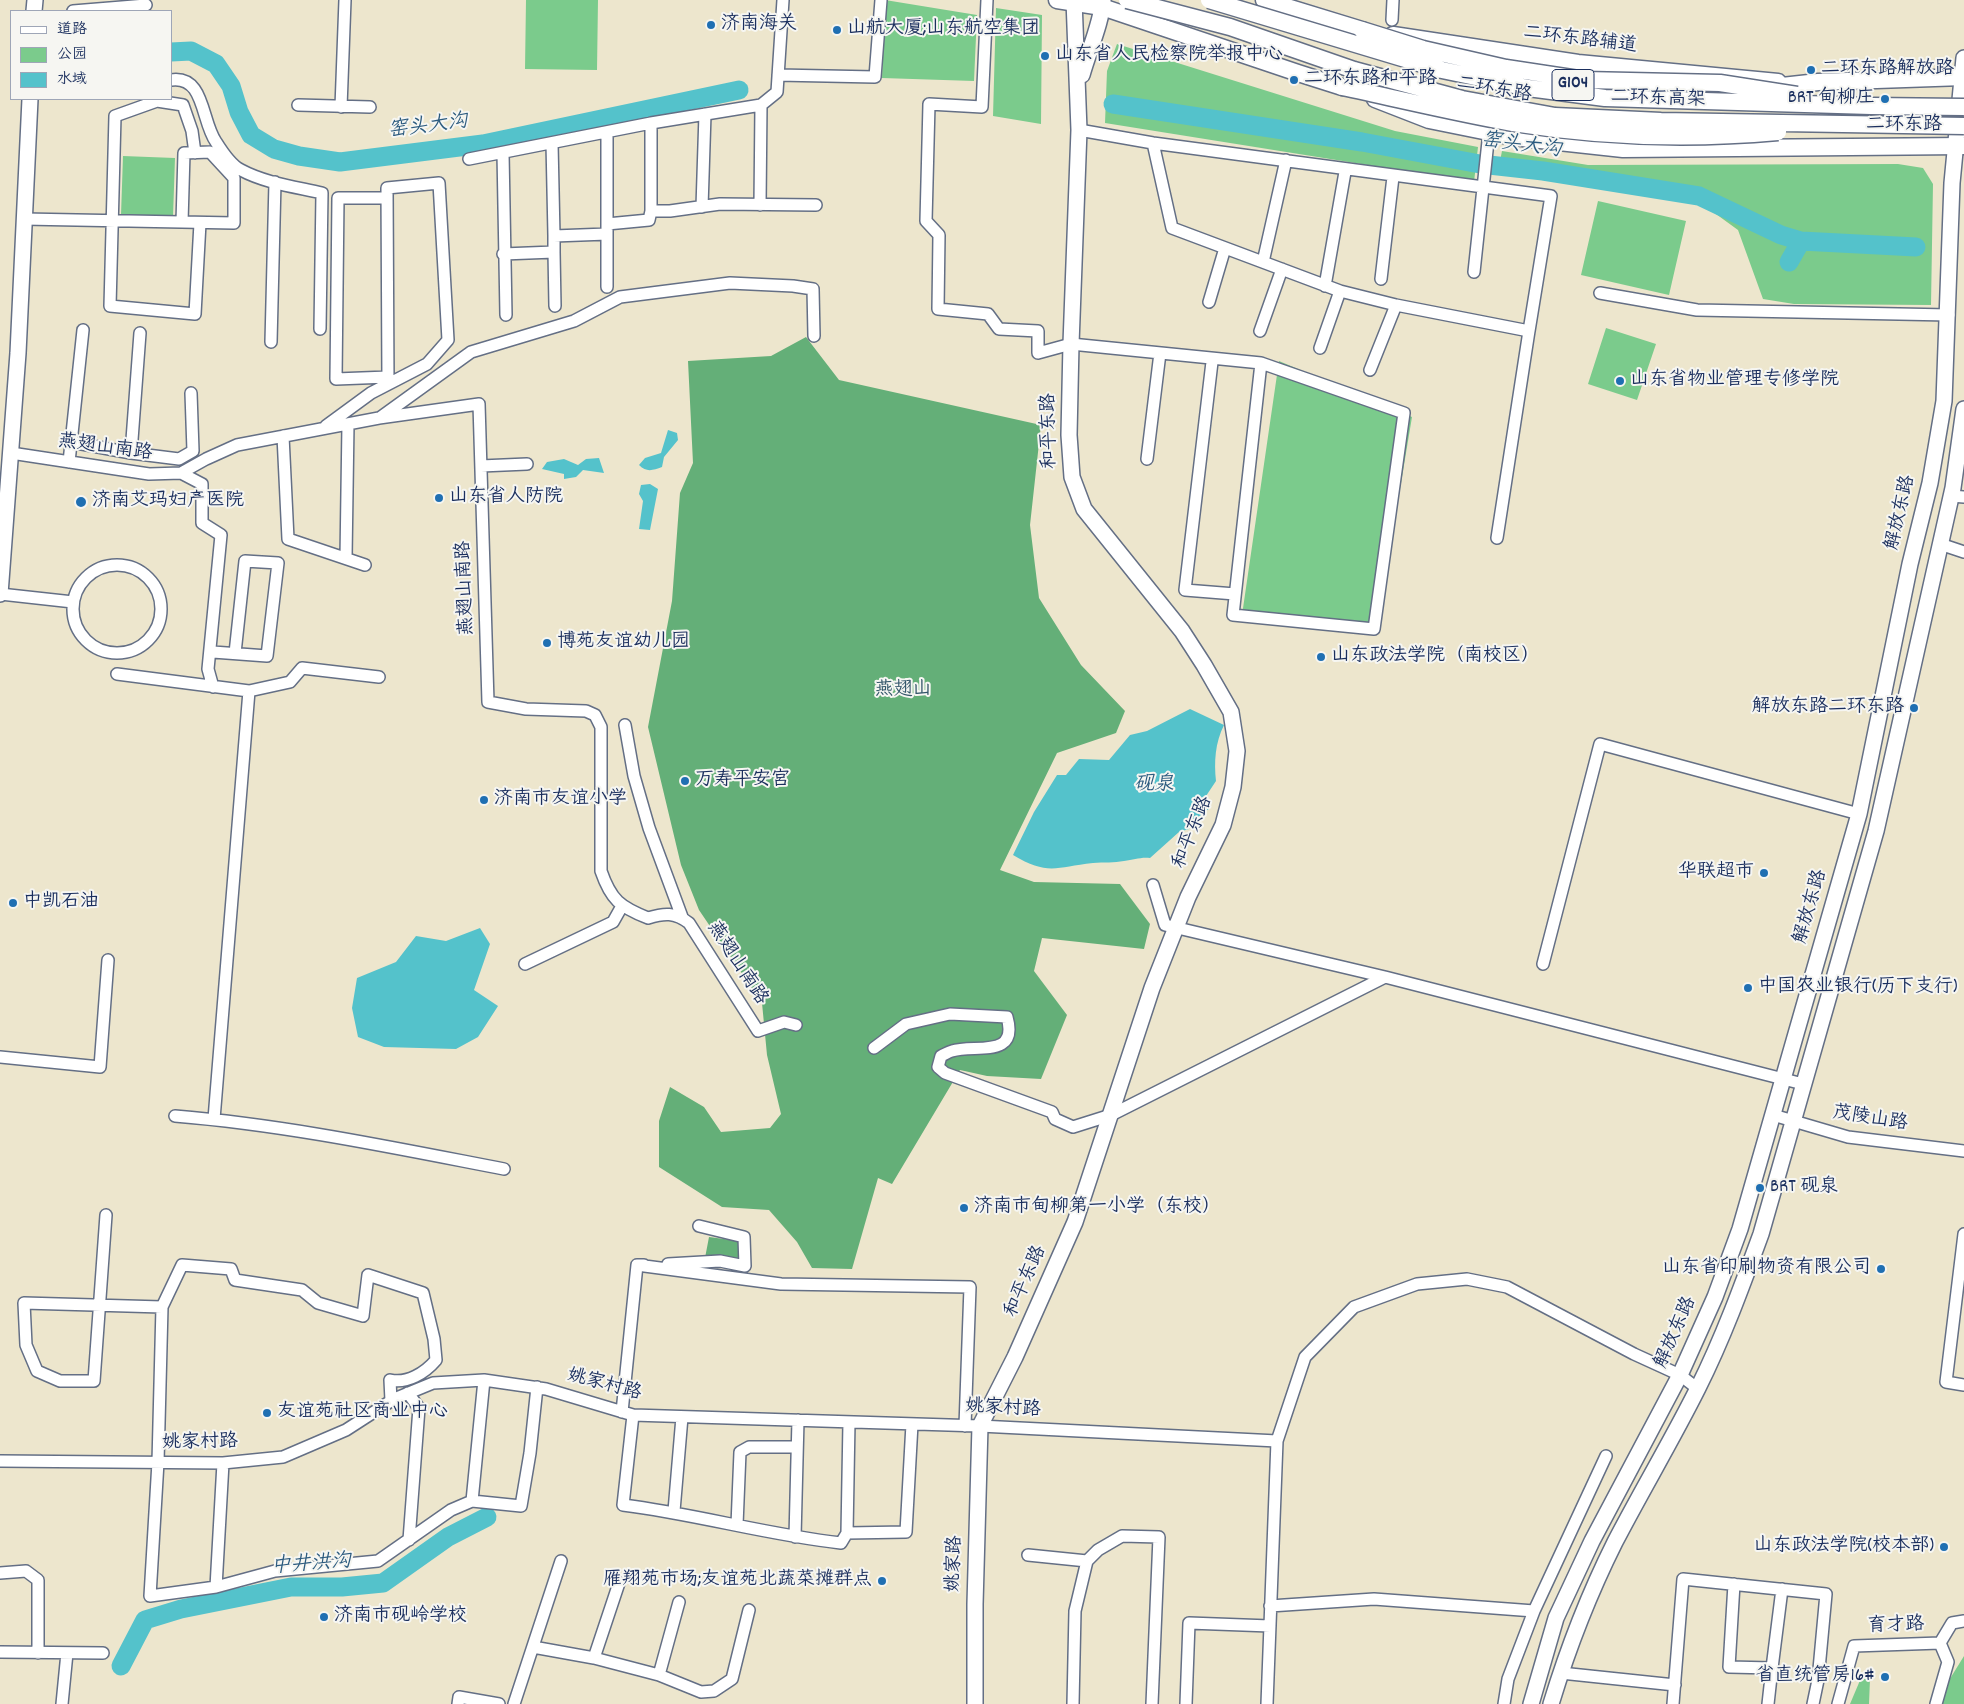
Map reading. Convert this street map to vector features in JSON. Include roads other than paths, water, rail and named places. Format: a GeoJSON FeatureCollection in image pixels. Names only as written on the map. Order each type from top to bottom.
{"type":"FeatureCollection","features":[{"type":"Feature","properties":{"kind":"highway","name":"二环东路"},"geometry":{"type":"LineString","coordinates":[[1057,0],[1102,4],[1342,87],[1370,85],[1468,108],[1550,122],[1724,130],[1749,148],[1960,146]]}},
{"type":"Feature","properties":{"kind":"highway","name":"二环东高架"},"geometry":{"type":"LineString","coordinates":[[1127,0],[1230,28],[1354,70],[1453,97],[1555,116],[1661,121],[1964,126]]}},
{"type":"Feature","properties":{"kind":"highway","name":"二环东高架"},"geometry":{"type":"LineString","coordinates":[[1210,0],[1442,70],[1528,88],[1604,98],[1964,107]]}},
{"type":"Feature","properties":{"kind":"highway","name":"二环东路"},"geometry":{"type":"LineString","coordinates":[[1264,0],[1362,30],[1376,43],[1458,64],[1553,84],[1740,92],[1793,84],[1963,76]]}},
{"type":"Feature","properties":{"kind":"highway"},"geometry":{"type":"LineString","coordinates":[[1362,30],[1423,50],[1506,68],[1585,80],[1720,83],[1871,106]]}},
{"type":"Feature","properties":{"kind":"highway","name":"二环东路辅道"},"geometry":{"type":"LineString","coordinates":[[1362,30],[1578,63],[1793,84]]}},
{"type":"Feature","properties":{"kind":"highway"},"geometry":{"type":"LineString","coordinates":[[1342,87],[1514,123],[1592,132],[1722,137],[1869,124]]}},
{"type":"Feature","properties":{"kind":"highway"},"geometry":{"type":"LineString","coordinates":[[1342,87],[1429,120],[1489,137],[1623,149],[1749,148]]}},
{"type":"Feature","properties":{"kind":"main road","name":"和平东路"},"geometry":{"type":"LineString","coordinates":[[973,1426],[1015,1357],[1075,1222],[1152,988],[1188,898],[1223,825],[1233,787],[1237,751],[1231,712],[1182,631],[1084,509],[1072,476],[1069,435],[1079,130],[1079,85],[1074,2]]}},
{"type":"Feature","properties":{"kind":"main road","name":"和平东路"},"geometry":{"type":"LineString","coordinates":[[1079,85],[1102,4]]}},
{"type":"Feature","properties":{"kind":"main road","name":"解放东路"},"geometry":{"type":"LineString","coordinates":[[1531,1704],[1556,1618],[1592,1541],[1680,1375],[1715,1297],[1740,1229],[1859,814],[1938,443],[1944,400],[1949,315],[1951,222],[1960,146],[1964,58]]}},
{"type":"Feature","properties":{"kind":"main road"},"geometry":{"type":"LineString","coordinates":[[0,594],[2,546],[11,453],[24,219],[33,100]]}},
{"type":"Feature","properties":{"kind":"main road"},"geometry":{"type":"LineString","coordinates":[[1551,1704],[1569,1645],[1614,1543],[1698,1389],[1738,1296],[1761,1234],[1876,831],[1940,544],[1957,497],[1964,409]]}},
{"type":"Feature","properties":{"kind":"main road","name":"姚家路"},"geometry":{"type":"LineString","coordinates":[[973,1426],[975,1704]]}},
{"type":"Feature","properties":{"kind":"street"},"geometry":{"type":"LineString","coordinates":[[341,107],[345,0]]}},
{"type":"Feature","properties":{"kind":"street"},"geometry":{"type":"LineString","coordinates":[[469,159],[651,123],[760,105],[777,92],[783,0]]}},
{"type":"Feature","properties":{"kind":"street"},"geometry":{"type":"LineString","coordinates":[[778,75],[875,77],[881,0]]}},
{"type":"Feature","properties":{"kind":"street"},"geometry":{"type":"LineString","coordinates":[[987,0],[982,107],[929,104],[926,221],[939,235],[938,309],[988,314],[999,329],[1038,331],[1038,353],[1071,344],[1260,363],[1404,413],[1374,629],[1233,616],[1260,363]]}},
{"type":"Feature","properties":{"kind":"street"},"geometry":{"type":"LineString","coordinates":[[1392,0],[1392,20]]}},
{"type":"Feature","properties":{"kind":"street"},"geometry":{"type":"LineString","coordinates":[[85,10],[146,5]]}},
{"type":"Feature","properties":{"kind":"street"},"geometry":{"type":"LineString","coordinates":[[172,80],[181,79],[195,87],[215,140],[240,170],[275,182],[322,192],[320,329]]}},
{"type":"Feature","properties":{"kind":"street"},"geometry":{"type":"LineString","coordinates":[[195,153],[192,131],[183,105],[158,101],[115,116],[110,306],[195,314],[200,222]]}},
{"type":"Feature","properties":{"kind":"street"},"geometry":{"type":"LineString","coordinates":[[298,105],[370,107]]}},
{"type":"Feature","properties":{"kind":"street"},"geometry":{"type":"LineString","coordinates":[[760,105],[760,205]]}},
{"type":"Feature","properties":{"kind":"street"},"geometry":{"type":"LineString","coordinates":[[702,207],[705,114]]}},
{"type":"Feature","properties":{"kind":"street"},"geometry":{"type":"LineString","coordinates":[[554,236],[607,229],[649,220],[651,211],[651,123]]}},
{"type":"Feature","properties":{"kind":"street"},"geometry":{"type":"LineString","coordinates":[[1079,130],[1152,142],[1551,196],[1497,538]]}},
{"type":"Feature","properties":{"kind":"street"},"geometry":{"type":"LineString","coordinates":[[607,133],[607,287]]}},
{"type":"Feature","properties":{"kind":"street"},"geometry":{"type":"LineString","coordinates":[[1474,272],[1489,137]]}},
{"type":"Feature","properties":{"kind":"street"},"geometry":{"type":"LineString","coordinates":[[1152,142],[1172,228],[1340,291],[1396,305],[1530,332]]}},
{"type":"Feature","properties":{"kind":"street"},"geometry":{"type":"LineString","coordinates":[[552,143],[555,306]]}},
{"type":"Feature","properties":{"kind":"street"},"geometry":{"type":"LineString","coordinates":[[24,219],[234,223],[234,178],[210,152],[184,153],[182,222]]}},
{"type":"Feature","properties":{"kind":"street"},"geometry":{"type":"LineString","coordinates":[[503,153],[503,254],[506,315]]}},
{"type":"Feature","properties":{"kind":"street"},"geometry":{"type":"LineString","coordinates":[[1263,262],[1286,160]]}},
{"type":"Feature","properties":{"kind":"street"},"geometry":{"type":"LineString","coordinates":[[1325,286],[1345,172]]}},
{"type":"Feature","properties":{"kind":"street"},"geometry":{"type":"LineString","coordinates":[[1381,280],[1393,177]]}},
{"type":"Feature","properties":{"kind":"street"},"geometry":{"type":"LineString","coordinates":[[270,342],[275,182]]}},
{"type":"Feature","properties":{"kind":"street"},"geometry":{"type":"LineString","coordinates":[[323,429],[388,380],[428,364],[448,340],[439,183],[386,188],[388,380]]}},
{"type":"Feature","properties":{"kind":"street"},"geometry":{"type":"LineString","coordinates":[[387,198],[338,198],[336,379],[388,380]]}},
{"type":"Feature","properties":{"kind":"street"},"geometry":{"type":"LineString","coordinates":[[651,211],[670,211],[720,204],[816,206]]}},
{"type":"Feature","properties":{"kind":"street"},"geometry":{"type":"LineString","coordinates":[[1209,302],[1225,248]]}},
{"type":"Feature","properties":{"kind":"street"},"geometry":{"type":"LineString","coordinates":[[503,254],[554,252]]}},
{"type":"Feature","properties":{"kind":"street"},"geometry":{"type":"LineString","coordinates":[[1260,331],[1282,270]]}},
{"type":"Feature","properties":{"kind":"street"},"geometry":{"type":"LineString","coordinates":[[379,418],[471,352],[574,321],[620,297],[730,283],[813,289],[814,336]]}},
{"type":"Feature","properties":{"kind":"street"},"geometry":{"type":"LineString","coordinates":[[1320,348],[1340,291]]}},
{"type":"Feature","properties":{"kind":"street"},"geometry":{"type":"LineString","coordinates":[[1600,293],[1697,310],[1949,315]]}},
{"type":"Feature","properties":{"kind":"street"},"geometry":{"type":"LineString","coordinates":[[1370,370],[1396,305]]}},
{"type":"Feature","properties":{"kind":"street"},"geometry":{"type":"LineString","coordinates":[[69,462],[83,330]]}},
{"type":"Feature","properties":{"kind":"street"},"geometry":{"type":"LineString","coordinates":[[131,453],[140,333]]}},
{"type":"Feature","properties":{"kind":"street"},"geometry":{"type":"LineString","coordinates":[[1147,460],[1160,353]]}},
{"type":"Feature","properties":{"kind":"street"},"geometry":{"type":"LineString","coordinates":[[1212,362],[1185,590],[1235,594]]}},
{"type":"Feature","properties":{"kind":"street"},"geometry":{"type":"LineString","coordinates":[[71,442],[131,453],[179,459],[193,451],[190,393]]}},
{"type":"Feature","properties":{"kind":"street","name":"燕翅山南路"},"geometry":{"type":"LineString","coordinates":[[11,453],[149,474],[181,473],[237,445],[379,418],[479,404],[488,702],[526,709],[586,711],[595,715],[601,727],[601,871],[608,890],[622,906],[648,918],[664,913],[682,917],[689,923],[758,1031],[784,1022],[796,1025]]}},
{"type":"Feature","properties":{"kind":"street"},"geometry":{"type":"LineString","coordinates":[[346,558],[348,424]]}},
{"type":"Feature","properties":{"kind":"street"},"geometry":{"type":"LineString","coordinates":[[283,436],[288,538],[365,565]]}},
{"type":"Feature","properties":{"kind":"street"},"geometry":{"type":"LineString","coordinates":[[481,466],[528,464]]}},
{"type":"Feature","properties":{"kind":"street"},"geometry":{"type":"LineString","coordinates":[[181,473],[202,484],[202,523],[221,535],[208,669],[213,687]]}},
{"type":"Feature","properties":{"kind":"street"},"geometry":{"type":"LineString","coordinates":[[1940,544],[1964,552]]}},
{"type":"Feature","properties":{"kind":"street"},"geometry":{"type":"LineString","coordinates":[[213,652],[267,656],[278,563],[245,561],[235,653]]}},
{"type":"Feature","properties":{"kind":"street"},"geometry":{"type":"LineString","coordinates":[[115,564],[130,566],[144,573],[157,591],[162,613],[158,627],[151,639],[139,648],[126,653],[112,654],[98,650],[86,642],[77,630],[73,616],[73,602],[78,587],[87,576],[100,568],[115,564]]}},
{"type":"Feature","properties":{"kind":"street"},"geometry":{"type":"LineString","coordinates":[[0,594],[73,602]]}},
{"type":"Feature","properties":{"kind":"street"},"geometry":{"type":"LineString","coordinates":[[116,674],[249,691],[290,682],[302,668],[379,677]]}},
{"type":"Feature","properties":{"kind":"street"},"geometry":{"type":"LineString","coordinates":[[214,1119],[249,691]]}},
{"type":"Feature","properties":{"kind":"street"},"geometry":{"type":"LineString","coordinates":[[625,725],[634,776],[649,828],[682,917]]}},
{"type":"Feature","properties":{"kind":"street"},"geometry":{"type":"LineString","coordinates":[[1543,964],[1600,744],[1859,814]]}},
{"type":"Feature","properties":{"kind":"street"},"geometry":{"type":"LineString","coordinates":[[1152,885],[1165,926],[1178,927],[1385,977],[1803,1084]]}},
{"type":"Feature","properties":{"kind":"street"},"geometry":{"type":"LineString","coordinates":[[525,964],[613,922],[622,906]]}},
{"type":"Feature","properties":{"kind":"street"},"geometry":{"type":"LineString","coordinates":[[0,1057],[100,1068],[108,960]]}},
{"type":"Feature","properties":{"kind":"street"},"geometry":{"type":"LineString","coordinates":[[874,1048],[906,1024],[950,1014],[1008,1017],[1010,1028],[1007,1041],[1000,1046],[952,1051],[941,1056],[938,1067],[945,1073],[1052,1112],[1055,1119],[1073,1127],[1111,1115],[1385,977]]}},
{"type":"Feature","properties":{"kind":"street","name":"茂陵山路"},"geometry":{"type":"LineString","coordinates":[[1773,1115],[1848,1137],[1964,1151]]}},
{"type":"Feature","properties":{"kind":"street"},"geometry":{"type":"LineString","coordinates":[[175,1116],[214,1119],[332,1136],[504,1169]]}},
{"type":"Feature","properties":{"kind":"street"},"geometry":{"type":"LineString","coordinates":[[106,1215],[100,1305],[94,1381],[60,1381],[37,1371],[26,1345],[24,1303],[100,1305],[162,1307]]}},
{"type":"Feature","properties":{"kind":"street"},"geometry":{"type":"LineString","coordinates":[[637,1265],[720,1262],[745,1266],[744,1237],[699,1226]]}},
{"type":"Feature","properties":{"kind":"street"},"geometry":{"type":"LineString","coordinates":[[1964,1234],[1946,1382],[1964,1385]]}},
{"type":"Feature","properties":{"kind":"street"},"geometry":{"type":"LineString","coordinates":[[637,1265],[780,1284],[970,1287],[973,1426]]}},
{"type":"Feature","properties":{"kind":"street"},"geometry":{"type":"LineString","coordinates":[[637,1265],[623,1505],[674,1511],[795,1537],[841,1543],[847,1533],[848,1422]]}},
{"type":"Feature","properties":{"kind":"street"},"geometry":{"type":"LineString","coordinates":[[391,1401],[390,1380],[397,1382],[425,1372],[436,1360],[434,1339],[423,1293],[368,1275],[363,1316],[318,1303],[302,1290],[235,1280],[230,1269],[182,1266],[162,1307],[158,1462],[150,1596],[216,1587],[275,1571],[378,1561],[451,1510],[472,1501],[521,1506],[537,1387]]}},
{"type":"Feature","properties":{"kind":"street"},"geometry":{"type":"LineString","coordinates":[[1267,1704],[1277,1441],[1305,1357],[1354,1307],[1417,1284],[1467,1279],[1507,1287],[1634,1354],[1680,1375],[1698,1389]]}},
{"type":"Feature","properties":{"kind":"street"},"geometry":{"type":"LineString","coordinates":[[472,1501],[484,1380]]}},
{"type":"Feature","properties":{"kind":"street","name":"姚家村路"},"geometry":{"type":"LineString","coordinates":[[0,1461],[223,1463],[283,1457],[346,1430],[391,1401],[433,1383],[484,1380],[537,1387],[627,1414],[973,1426],[1277,1441]]}},
{"type":"Feature","properties":{"kind":"street"},"geometry":{"type":"LineString","coordinates":[[408,1393],[419,1408],[409,1540]]}},
{"type":"Feature","properties":{"kind":"street"},"geometry":{"type":"LineString","coordinates":[[674,1511],[682,1417]]}},
{"type":"Feature","properties":{"kind":"street"},"geometry":{"type":"LineString","coordinates":[[795,1537],[798,1420]]}},
{"type":"Feature","properties":{"kind":"street"},"geometry":{"type":"LineString","coordinates":[[847,1533],[906,1532],[912,1424]]}},
{"type":"Feature","properties":{"kind":"street"},"geometry":{"type":"LineString","coordinates":[[737,1525],[740,1452],[749,1447],[797,1447]]}},
{"type":"Feature","properties":{"kind":"street"},"geometry":{"type":"LineString","coordinates":[[1504,1704],[1508,1680],[1534,1611],[1606,1456]]}},
{"type":"Feature","properties":{"kind":"street"},"geometry":{"type":"LineString","coordinates":[[216,1587],[223,1463]]}},
{"type":"Feature","properties":{"kind":"street"},"geometry":{"type":"LineString","coordinates":[[1074,1704],[1075,1611],[1087,1561],[1098,1550],[1122,1536],[1159,1537],[1152,1704]]}},
{"type":"Feature","properties":{"kind":"street"},"geometry":{"type":"LineString","coordinates":[[1028,1555],[1087,1561]]}},
{"type":"Feature","properties":{"kind":"street"},"geometry":{"type":"LineString","coordinates":[[514,1704],[561,1561]]}},
{"type":"Feature","properties":{"kind":"street"},"geometry":{"type":"LineString","coordinates":[[0,1573],[26,1572],[38,1580],[38,1653]]}},
{"type":"Feature","properties":{"kind":"street"},"geometry":{"type":"LineString","coordinates":[[1673,1704],[1683,1579],[1826,1594],[1818,1680],[1813,1704]]}},
{"type":"Feature","properties":{"kind":"street"},"geometry":{"type":"LineString","coordinates":[[594,1658],[619,1583]]}},
{"type":"Feature","properties":{"kind":"street"},"geometry":{"type":"LineString","coordinates":[[1734,1584],[1729,1667],[1772,1668]]}},
{"type":"Feature","properties":{"kind":"street"},"geometry":{"type":"LineString","coordinates":[[1768,1704],[1782,1589]]}},
{"type":"Feature","properties":{"kind":"street"},"geometry":{"type":"LineString","coordinates":[[1270,1606],[1374,1599],[1534,1611]]}},
{"type":"Feature","properties":{"kind":"street"},"geometry":{"type":"LineString","coordinates":[[659,1675],[680,1602]]}},
{"type":"Feature","properties":{"kind":"street"},"geometry":{"type":"LineString","coordinates":[[533,1647],[594,1658],[659,1675],[701,1692],[714,1691],[732,1679],[749,1610]]}},
{"type":"Feature","properties":{"kind":"street"},"geometry":{"type":"LineString","coordinates":[[1936,1704],[1948,1662],[1940,1644],[1952,1623],[1964,1621]]}},
{"type":"Feature","properties":{"kind":"street"},"geometry":{"type":"LineString","coordinates":[[1186,1704],[1189,1623],[1270,1626]]}},
{"type":"Feature","properties":{"kind":"street","name":"育才路"},"geometry":{"type":"LineString","coordinates":[[1838,1704],[1854,1646],[1940,1644]]}},
{"type":"Feature","properties":{"kind":"street"},"geometry":{"type":"LineString","coordinates":[[0,1652],[103,1653]]}},
{"type":"Feature","properties":{"kind":"street"},"geometry":{"type":"LineString","coordinates":[[62,1704],[67,1653]]}},
{"type":"Feature","properties":{"kind":"street"},"geometry":{"type":"LineString","coordinates":[[1561,1673],[1675,1685]]}},
{"type":"Feature","properties":{"kind":"street"},"geometry":{"type":"LineString","coordinates":[[458,1704],[459,1697],[499,1704]]}},
{"type":"Feature","properties":{"kind":"water"},"geometry":{"type":"Polygon","coordinates":[[[668,430],[677,433],[678,440],[664,457],[662,467],[650,470],[642,468],[639,465],[645,458],[661,453],[668,430]]]}},
{"type":"Feature","properties":{"kind":"water"},"geometry":{"type":"Polygon","coordinates":[[[599,458],[604,473],[583,470],[576,477],[564,479],[564,474],[542,469],[547,462],[564,459],[578,465],[586,459],[599,458]]]}},
{"type":"Feature","properties":{"kind":"water"},"geometry":{"type":"Polygon","coordinates":[[[650,484],[658,489],[650,530],[639,529],[643,501],[639,494],[641,485],[650,484]]]}},
{"type":"Feature","properties":{"kind":"water","name":"砚泉"},"geometry":{"type":"Polygon","coordinates":[[[1190,709],[1224,725],[1216,753],[1216,781],[1204,799],[1210,808],[1192,822],[1189,829],[1179,832],[1150,858],[1061,868],[1044,868],[1025,862],[1013,855],[1034,812],[1057,775],[1066,775],[1079,759],[1109,760],[1130,735],[1147,731],[1190,709]]]}},
{"type":"Feature","properties":{"kind":"water"},"geometry":{"type":"Polygon","coordinates":[[[480,928],[490,944],[474,990],[498,1006],[478,1037],[456,1049],[384,1047],[358,1037],[352,1008],[357,978],[396,962],[416,936],[446,941],[480,928]]]}},
{"type":"Feature","properties":{"kind":"waterway","name":"窑头大沟"},"geometry":{"type":"LineString","coordinates":[[172,52],[191,51],[216,64],[231,86],[239,112],[251,135],[274,149],[299,156],[340,162],[483,144],[739,90]]}},
{"type":"Feature","properties":{"kind":"waterway","name":"窑头大沟"},"geometry":{"type":"LineString","coordinates":[[1113,104],[1362,142],[1480,164],[1543,171],[1699,196],[1781,235],[1801,241],[1916,247]]}},
{"type":"Feature","properties":{"kind":"waterway"},"geometry":{"type":"LineString","coordinates":[[1789,262],[1801,241]]}},
{"type":"Feature","properties":{"kind":"waterway","name":"中井洪沟"},"geometry":{"type":"LineString","coordinates":[[121,1666],[145,1620],[181,1609],[291,1587],[342,1587],[383,1583],[448,1537],[487,1517]]}},
{"type":"Feature","properties":{"kind":"place","name":"济南海关"},"geometry":{"type":"Point","coordinates":[711,25]}},
{"type":"Feature","properties":{"kind":"place","name":"山航大厦;山东航空集团"},"geometry":{"type":"Point","coordinates":[837,30]}},
{"type":"Feature","properties":{"kind":"place","name":"山东省人民检察院举报中心"},"geometry":{"type":"Point","coordinates":[1045,56]}},
{"type":"Feature","properties":{"kind":"place","name":"二环东路解放路"},"geometry":{"type":"Point","coordinates":[1811,70]}},
{"type":"Feature","properties":{"kind":"place","name":"二环东路和平路"},"geometry":{"type":"Point","coordinates":[1294,80]}},
{"type":"Feature","properties":{"kind":"place","name":"BRT 甸柳庄"},"geometry":{"type":"Point","coordinates":[1885,99]}},
{"type":"Feature","properties":{"kind":"place","name":"山东省物业管理专修学院"},"geometry":{"type":"Point","coordinates":[1620,381]}},
{"type":"Feature","properties":{"kind":"place","name":"山东省人防院"},"geometry":{"type":"Point","coordinates":[439,498]}},
{"type":"Feature","properties":{"kind":"place","name":"济南艾玛妇产医院"},"geometry":{"type":"Point","coordinates":[81,502]}},
{"type":"Feature","properties":{"kind":"place","name":"博苑友谊幼儿园"},"geometry":{"type":"Point","coordinates":[547,643]}},
{"type":"Feature","properties":{"kind":"place","name":"山东政法学院（南校区）"},"geometry":{"type":"Point","coordinates":[1321,657]}},
{"type":"Feature","properties":{"kind":"place","name":"解放东路二环东路"},"geometry":{"type":"Point","coordinates":[1914,708]}},
{"type":"Feature","properties":{"kind":"place","name":"万寿平安宫"},"geometry":{"type":"Point","coordinates":[685,781]}},
{"type":"Feature","properties":{"kind":"place","name":"济南市友谊小学"},"geometry":{"type":"Point","coordinates":[484,800]}},
{"type":"Feature","properties":{"kind":"place","name":"华联超市"},"geometry":{"type":"Point","coordinates":[1764,873]}},
{"type":"Feature","properties":{"kind":"place","name":"中凯石油"},"geometry":{"type":"Point","coordinates":[13,903]}},
{"type":"Feature","properties":{"kind":"place","name":"中国农业银行(历下支行)"},"geometry":{"type":"Point","coordinates":[1748,988]}},
{"type":"Feature","properties":{"kind":"place","name":"BRT 砚泉"},"geometry":{"type":"Point","coordinates":[1760,1188]}},
{"type":"Feature","properties":{"kind":"place","name":"济南市甸柳第一小学（东校）"},"geometry":{"type":"Point","coordinates":[964,1208]}},
{"type":"Feature","properties":{"kind":"place","name":"山东省印刷物资有限公司"},"geometry":{"type":"Point","coordinates":[1881,1269]}},
{"type":"Feature","properties":{"kind":"place","name":"友谊苑社区商业中心"},"geometry":{"type":"Point","coordinates":[267,1413]}},
{"type":"Feature","properties":{"kind":"place","name":"山东政法学院(校本部)"},"geometry":{"type":"Point","coordinates":[1944,1547]}},
{"type":"Feature","properties":{"kind":"place","name":"雁翔苑市场;友谊苑北蔬菜摊群点"},"geometry":{"type":"Point","coordinates":[882,1581]}},
{"type":"Feature","properties":{"kind":"place","name":"济南市砚岭学校"},"geometry":{"type":"Point","coordinates":[324,1617]}},
{"type":"Feature","properties":{"kind":"place","name":"省直统管房16#"},"geometry":{"type":"Point","coordinates":[1885,1677]}},
{"type":"Feature","properties":{"kind":"park label","name":"燕翅山"},"geometry":{"type":"Point","coordinates":[903,691]}}]}
